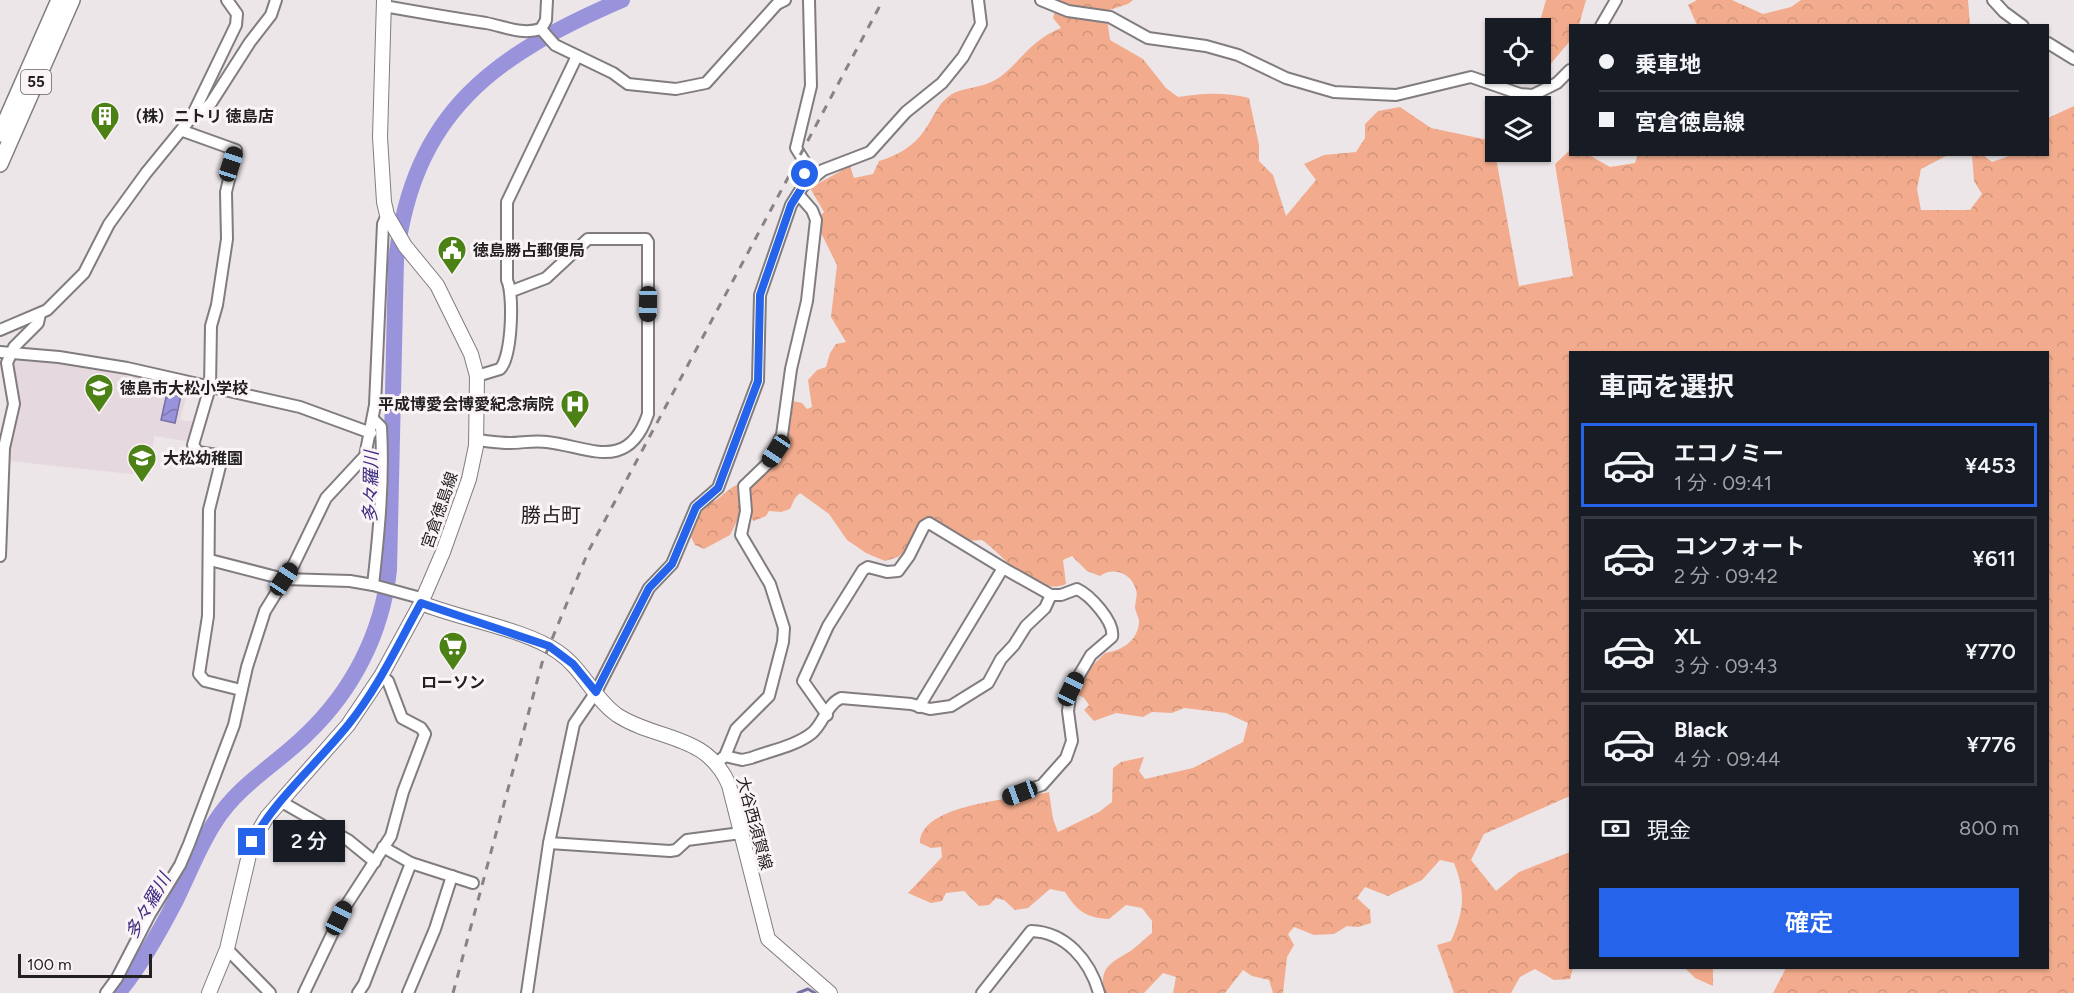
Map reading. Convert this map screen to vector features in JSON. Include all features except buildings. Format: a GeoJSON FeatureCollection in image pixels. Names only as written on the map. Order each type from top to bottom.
{"type":"FeatureCollection","features":[{"type":"Feature","properties":{"kind":"highway","name":"55"},"geometry":{"type":"LineString","coordinates":[[0,134],[59,0]]}},
{"type":"Feature","properties":{"kind":"highway","name":"55"},"geometry":{"type":"LineString","coordinates":[[0,164],[72,0]]}},
{"type":"Feature","properties":{"kind":"main road","name":"宮倉徳島線"},"geometry":{"type":"LineString","coordinates":[[209,993],[227,950],[252,842],[280,801],[348,725],[381,676],[421,603],[469,479],[476,440],[477,376],[471,354],[437,285],[405,246],[389,219],[380,137],[384,3]]}},
{"type":"Feature","properties":{"kind":"main road","name":"大谷西須賀線"},"geometry":{"type":"LineString","coordinates":[[421,603],[549,646],[573,664],[617,715],[693,745],[721,760],[768,939],[830,993]]}},
{"type":"Feature","properties":{"kind":"street"},"geometry":{"type":"LineString","coordinates":[[0,330],[40,314],[58,301],[84,273],[109,224],[146,173],[183,130],[195,111],[236,25],[237,14],[227,0]]}},
{"type":"Feature","properties":{"kind":"street"},"geometry":{"type":"LineString","coordinates":[[195,111],[203,111],[212,103],[250,42],[271,15],[276,0]]}},
{"type":"Feature","properties":{"kind":"street"},"geometry":{"type":"LineString","coordinates":[[544,34],[547,0]]}},
{"type":"Feature","properties":{"kind":"street"},"geometry":{"type":"LineString","coordinates":[[384,3],[516,31],[544,34],[577,56],[613,73],[628,84],[676,89],[706,83],[777,4],[785,0]]}},
{"type":"Feature","properties":{"kind":"street"},"geometry":{"type":"LineString","coordinates":[[809,0],[811,86],[796,148],[806,164],[822,170]]}},
{"type":"Feature","properties":{"kind":"street"},"geometry":{"type":"LineString","coordinates":[[527,993],[549,843],[574,724],[596,692],[649,588],[672,564],[696,507],[718,488],[758,381],[760,295],[791,205],[800,190],[822,170],[870,152],[906,112],[946,78],[963,57],[981,24],[978,0]]}},
{"type":"Feature","properties":{"kind":"street"},"geometry":{"type":"LineString","coordinates":[[1041,0],[1068,11],[1110,17],[1148,38],[1206,46],[1238,55],[1286,78],[1334,92],[1396,95],[1471,77],[1521,94],[1533,95],[1557,83],[1569,71]]}},
{"type":"Feature","properties":{"kind":"street"},"geometry":{"type":"LineString","coordinates":[[1602,24],[1616,0]]}},
{"type":"Feature","properties":{"kind":"street"},"geometry":{"type":"LineString","coordinates":[[1993,0],[2020,24]]}},
{"type":"Feature","properties":{"kind":"street"},"geometry":{"type":"LineString","coordinates":[[2049,44],[2074,59]]}},
{"type":"Feature","properties":{"kind":"street"},"geometry":{"type":"LineString","coordinates":[[477,376],[496,371],[505,364],[512,291],[507,280],[507,202],[577,56]]}},
{"type":"Feature","properties":{"kind":"street"},"geometry":{"type":"LineString","coordinates":[[183,130],[236,150],[226,192],[227,239],[217,305],[211,326],[210,387],[193,445],[198,452],[217,455],[221,462],[209,510],[210,560],[206,642],[199,674],[206,681],[241,690]]}},
{"type":"Feature","properties":{"kind":"street"},"geometry":{"type":"LineString","coordinates":[[721,760],[736,729],[769,696],[783,642],[784,628],[770,584],[746,543],[741,526],[746,511],[744,486],[768,463],[782,435],[790,375],[807,301],[816,220],[800,190],[806,164]]}},
{"type":"Feature","properties":{"kind":"street"},"geometry":{"type":"LineString","coordinates":[[106,993],[117,978],[150,914],[180,865],[234,725],[241,690],[265,611],[299,555],[326,498],[365,456],[375,405],[383,224],[389,219]]}},
{"type":"Feature","properties":{"kind":"street"},"geometry":{"type":"LineString","coordinates":[[476,440],[548,442],[601,453],[615,451],[630,443],[645,424],[648,414],[648,242],[646,238],[588,239],[546,278],[512,291]]}},
{"type":"Feature","properties":{"kind":"street"},"geometry":{"type":"LineString","coordinates":[[0,556],[4,448],[14,404],[7,370],[12,352],[38,322],[40,314]]}},
{"type":"Feature","properties":{"kind":"street"},"geometry":{"type":"LineString","coordinates":[[0,352],[127,368],[300,407],[371,433]]}},
{"type":"Feature","properties":{"kind":"street"},"geometry":{"type":"LineString","coordinates":[[373,419],[381,427],[382,453],[376,586]]}},
{"type":"Feature","properties":{"kind":"street"},"geometry":{"type":"LineString","coordinates":[[827,715],[803,681],[828,626],[863,570],[868,567],[887,572],[898,571],[909,556],[924,526],[929,523],[1051,595],[1061,596],[1071,590],[1081,591],[1110,623],[1113,632],[1108,641],[1083,665],[1071,689],[1068,711],[1072,741],[1066,758],[1042,785],[1008,797]]}},
{"type":"Feature","properties":{"kind":"street"},"geometry":{"type":"LineString","coordinates":[[210,560],[284,579],[376,586],[417,597],[421,603]]}},
{"type":"Feature","properties":{"kind":"street"},"geometry":{"type":"LineString","coordinates":[[919,707],[1003,568]]}},
{"type":"Feature","properties":{"kind":"street"},"geometry":{"type":"LineString","coordinates":[[721,760],[751,758],[801,739],[823,723],[832,704],[841,698],[946,708],[988,683],[1001,659],[1014,645],[1026,626],[1045,608],[1051,595]]}},
{"type":"Feature","properties":{"kind":"street"},"geometry":{"type":"LineString","coordinates":[[304,993],[345,907],[392,836],[403,792],[424,735],[421,728],[402,717],[388,681],[381,676]]}},
{"type":"Feature","properties":{"kind":"street"},"geometry":{"type":"LineString","coordinates":[[280,801],[348,840],[375,862]]}},
{"type":"Feature","properties":{"kind":"street"},"geometry":{"type":"LineString","coordinates":[[549,843],[670,851],[676,850],[687,840],[741,833]]}},
{"type":"Feature","properties":{"kind":"street"},"geometry":{"type":"LineString","coordinates":[[383,847],[411,863],[473,883]]}},
{"type":"Feature","properties":{"kind":"street"},"geometry":{"type":"LineString","coordinates":[[358,993],[364,984],[411,863]]}},
{"type":"Feature","properties":{"kind":"street"},"geometry":{"type":"LineString","coordinates":[[408,993],[435,929],[452,876]]}},
{"type":"Feature","properties":{"kind":"street"},"geometry":{"type":"LineString","coordinates":[[982,993],[1031,931],[1043,932],[1075,949],[1096,981],[1099,993]]}},
{"type":"Feature","properties":{"kind":"street"},"geometry":{"type":"LineString","coordinates":[[227,950],[270,993]]}},
{"type":"Feature","properties":{"kind":"shaded area","name":"徳島市大松小学校"},"geometry":{"type":"Polygon","coordinates":[[[16,357],[100,367],[167,380],[167,386],[188,390],[180,420],[197,422],[191,442],[154,436],[150,476],[9,461],[13,422],[9,369],[16,357]]]}},
{"type":"Feature","properties":{"kind":"green space"},"geometry":{"type":"Polygon","coordinates":[[[1057,0],[1133,0],[1128,4],[1106,11],[1110,40],[1143,59],[1166,88],[1178,97],[1214,94],[1249,98],[1259,145],[1259,161],[1273,175],[1286,216],[1316,180],[1304,164],[1324,155],[1356,152],[1365,138],[1365,124],[1378,111],[1400,107],[1431,128],[1485,139],[1485,162],[1497,162],[1519,286],[1573,276],[1555,164],[1569,151],[1569,156],[1591,156],[1610,167],[1635,163],[1637,156],[1946,156],[1921,169],[1917,189],[1921,210],[1970,210],[1982,194],[1974,181],[1972,156],[1984,156],[1992,162],[2009,156],[2049,156],[2049,118],[2074,106],[2074,993],[1773,993],[1785,969],[2049,969],[2049,351],[1569,351],[1569,796],[1484,834],[1471,860],[1496,891],[1519,872],[1569,852],[1569,969],[1573,969],[1570,979],[1554,980],[1535,969],[1520,977],[1511,993],[1454,993],[1437,945],[1451,941],[1459,921],[1462,893],[1454,863],[1440,860],[1422,880],[1388,896],[1365,887],[1357,898],[1370,910],[1371,923],[1358,927],[1347,926],[1334,934],[1314,935],[1294,927],[1288,934],[1294,945],[1287,957],[1283,993],[1273,993],[1269,980],[1252,976],[1243,970],[1225,993],[1173,993],[1176,977],[1163,973],[1144,993],[1105,993],[1103,978],[1107,968],[1152,933],[1152,921],[1142,908],[1126,905],[1109,919],[1088,915],[1078,909],[1065,892],[1050,889],[1028,908],[1015,910],[1004,900],[996,898],[989,905],[979,906],[964,891],[946,893],[942,901],[931,903],[908,893],[942,857],[941,847],[931,848],[920,843],[924,830],[936,819],[973,805],[1049,792],[1053,819],[1058,832],[1099,812],[1112,802],[1113,768],[1121,762],[1144,757],[1139,771],[1145,779],[1193,768],[1243,742],[1248,723],[1226,713],[1184,708],[1172,713],[1152,712],[1143,717],[1116,713],[1094,721],[1084,710],[1089,705],[1084,698],[1075,693],[1089,669],[1105,653],[1123,647],[1136,635],[1139,622],[1135,608],[1137,592],[1131,579],[1126,575],[1111,572],[1100,576],[1087,571],[1072,556],[1063,560],[1066,584],[1054,587],[1042,585],[1021,573],[982,540],[966,541],[935,523],[898,557],[885,561],[866,553],[847,540],[829,514],[800,493],[790,509],[781,512],[769,511],[766,516],[754,521],[748,515],[740,515],[730,535],[704,549],[695,545],[691,537],[700,514],[711,500],[715,501],[772,463],[781,439],[789,434],[793,401],[802,403],[807,409],[812,407],[808,380],[817,370],[826,367],[830,353],[836,344],[846,342],[831,317],[837,265],[821,233],[819,217],[824,212],[810,188],[850,166],[854,178],[873,174],[879,161],[898,154],[915,142],[947,97],[958,91],[994,81],[1034,44],[1061,28],[1053,18],[1057,0]]]}},
{"type":"Feature","properties":{"kind":"green space"},"geometry":{"type":"Polygon","coordinates":[[[1546,0],[1586,0],[1579,24],[1569,24],[1569,42],[1551,63],[1551,18],[1541,18],[1546,0]]]}},
{"type":"Feature","properties":{"kind":"green space"},"geometry":{"type":"Polygon","coordinates":[[[1697,0],[1732,0],[1763,14],[1791,7],[1801,0],[1968,0],[1970,24],[1697,24],[1688,5],[1697,0]]]}},
{"type":"Feature","properties":{"kind":"green space"},"geometry":{"type":"Polygon","coordinates":[[[1686,969],[1713,969],[1713,986],[1695,978],[1686,969]]]}},
{"type":"Feature","properties":{"kind":"water"},"geometry":{"type":"Polygon","coordinates":[[[168,388],[182,391],[175,423],[161,420],[168,388]]]}},
{"type":"Feature","properties":{"kind":"waterway","name":"多々羅川"},"geometry":{"type":"LineString","coordinates":[[118,993],[157,936],[215,822],[246,786],[295,745],[323,717],[351,679],[372,638],[380,616],[389,570],[396,260],[405,209],[420,165],[441,127],[467,95],[499,67],[535,43],[622,0]]}},
{"type":"Feature","properties":{"kind":"waterway"},"geometry":{"type":"LineString","coordinates":[[798,993],[808,989],[815,993]]}},
{"type":"Feature","properties":{"kind":"railway"},"geometry":{"type":"LineString","coordinates":[[453,993],[542,663],[589,550],[883,0]]}},
{"type":"Feature","properties":{"kind":"place","name":"（株）ニトリ 徳島店"},"geometry":{"type":"Point","coordinates":[105,142]}},
{"type":"Feature","properties":{"kind":"place","name":"徳島勝占郵便局"},"geometry":{"type":"Point","coordinates":[452,276]}},
{"type":"Feature","properties":{"kind":"place","name":"徳島市大松小学校"},"geometry":{"type":"Point","coordinates":[99,414]}},
{"type":"Feature","properties":{"kind":"place","name":"平成博愛会博愛紀念病院"},"geometry":{"type":"Point","coordinates":[575,430]}},
{"type":"Feature","properties":{"kind":"place","name":"大松幼稚園"},"geometry":{"type":"Point","coordinates":[142,484]}},
{"type":"Feature","properties":{"kind":"place","name":"ローソン"},"geometry":{"type":"Point","coordinates":[453,672]}},
{"type":"Feature","properties":{"kind":"district","name":"勝占町"},"geometry":{"type":"Point","coordinates":[551,515]}},
{"type":"Feature","properties":{"kind":"route"},"geometry":{"type":"LineString","coordinates":[[252,842],[280,801],[348,725],[387,665],[421,603],[549,646],[573,664],[596,692],[649,588],[672,564],[696,507],[718,488],[758,381],[760,295],[791,205],[803,186],[805,174]]}}]}
